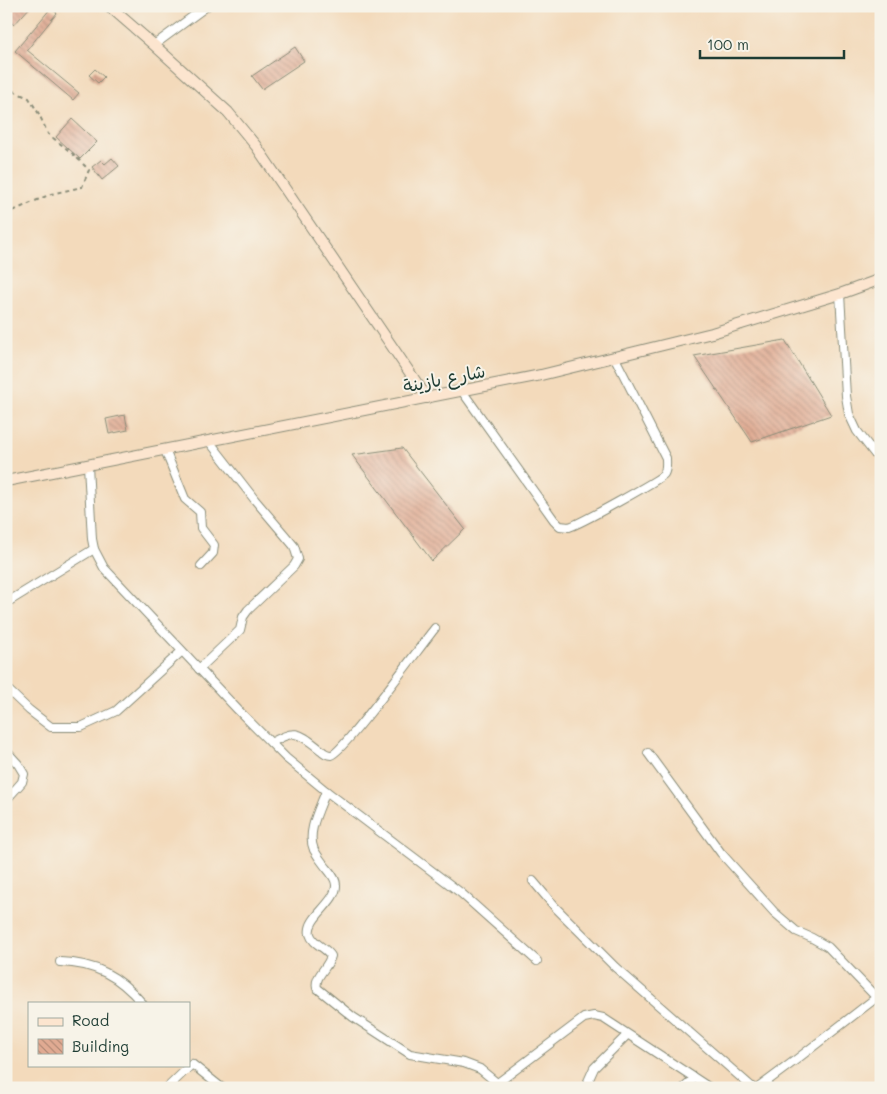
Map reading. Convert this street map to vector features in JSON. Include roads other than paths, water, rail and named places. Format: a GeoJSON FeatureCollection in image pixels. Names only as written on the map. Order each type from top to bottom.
{"type":"FeatureCollection","features":[{"type":"Feature","properties":{"kind":"street"},"geometry":{"type":"LineString","coordinates":[[109,6],[228,112],[256,146],[427,398]]}},
{"type":"Feature","properties":{"kind":"street"},"geometry":{"type":"LineString","coordinates":[[154,45],[207,6]]}},
{"type":"Feature","properties":{"kind":"street","name":"شارع بازينة"},"geometry":{"type":"LineString","coordinates":[[6,481],[462,391],[615,358],[712,333],[840,294],[881,279]]}},
{"type":"Feature","properties":{"kind":"street"},"geometry":{"type":"LineString","coordinates":[[840,294],[846,396],[849,414],[857,431],[881,462]]}},
{"type":"Feature","properties":{"kind":"street"},"geometry":{"type":"LineString","coordinates":[[462,391],[554,520],[560,526],[569,528],[647,486],[660,478],[666,471],[666,458],[615,358]]}},
{"type":"Feature","properties":{"kind":"street"},"geometry":{"type":"LineString","coordinates":[[199,669],[240,630],[244,614],[294,566],[298,559],[294,546],[209,441]]}},
{"type":"Feature","properties":{"kind":"street"},"geometry":{"type":"LineString","coordinates":[[165,450],[185,499],[200,512],[201,528],[214,545],[213,553],[201,566]]}},
{"type":"Feature","properties":{"kind":"street"},"geometry":{"type":"LineString","coordinates":[[88,465],[94,549],[104,568],[271,743],[326,791],[461,893],[537,961]]}},
{"type":"Feature","properties":{"kind":"street"},"geometry":{"type":"LineString","coordinates":[[6,602],[94,549]]}},
{"type":"Feature","properties":{"kind":"street"},"geometry":{"type":"LineString","coordinates":[[271,743],[286,735],[297,734],[324,753],[328,755],[335,754],[360,725],[435,628]]}},
{"type":"Feature","properties":{"kind":"street"},"geometry":{"type":"LineString","coordinates":[[6,688],[29,710],[51,727],[81,727],[116,711],[182,651]]}},
{"type":"Feature","properties":{"kind":"street"},"geometry":{"type":"LineString","coordinates":[[6,751],[24,774],[22,782],[6,800]]}},
{"type":"Feature","properties":{"kind":"street"},"geometry":{"type":"LineString","coordinates":[[648,753],[721,853],[774,912],[796,932],[828,947],[878,996],[797,1060],[758,1088]]}},
{"type":"Feature","properties":{"kind":"street"},"geometry":{"type":"LineString","coordinates":[[326,791],[311,838],[314,849],[334,879],[336,886],[334,894],[310,926],[310,935],[331,956],[326,968],[319,976],[316,984],[317,988],[353,1017],[378,1032],[405,1052],[422,1057],[464,1063],[480,1069],[494,1085],[584,1018],[594,1016],[603,1018],[710,1088]]}},
{"type":"Feature","properties":{"kind":"street"},"geometry":{"type":"LineString","coordinates":[[532,881],[555,907],[615,967],[753,1088]]}},
{"type":"Feature","properties":{"kind":"street"},"geometry":{"type":"LineString","coordinates":[[60,962],[97,968],[110,975],[132,992],[141,1002]]}},
{"type":"Feature","properties":{"kind":"street"},"geometry":{"type":"LineString","coordinates":[[585,1088],[594,1068],[627,1035]]}},
{"type":"Feature","properties":{"kind":"street"},"geometry":{"type":"LineString","coordinates":[[190,1062],[222,1088]]}},
{"type":"Feature","properties":{"kind":"street"},"geometry":{"type":"LineString","coordinates":[[167,1088],[186,1066]]}},
{"type":"Feature","properties":{"kind":"street"},"geometry":{"type":"LineString","coordinates":[[684,1088],[694,1079]]}}]}
